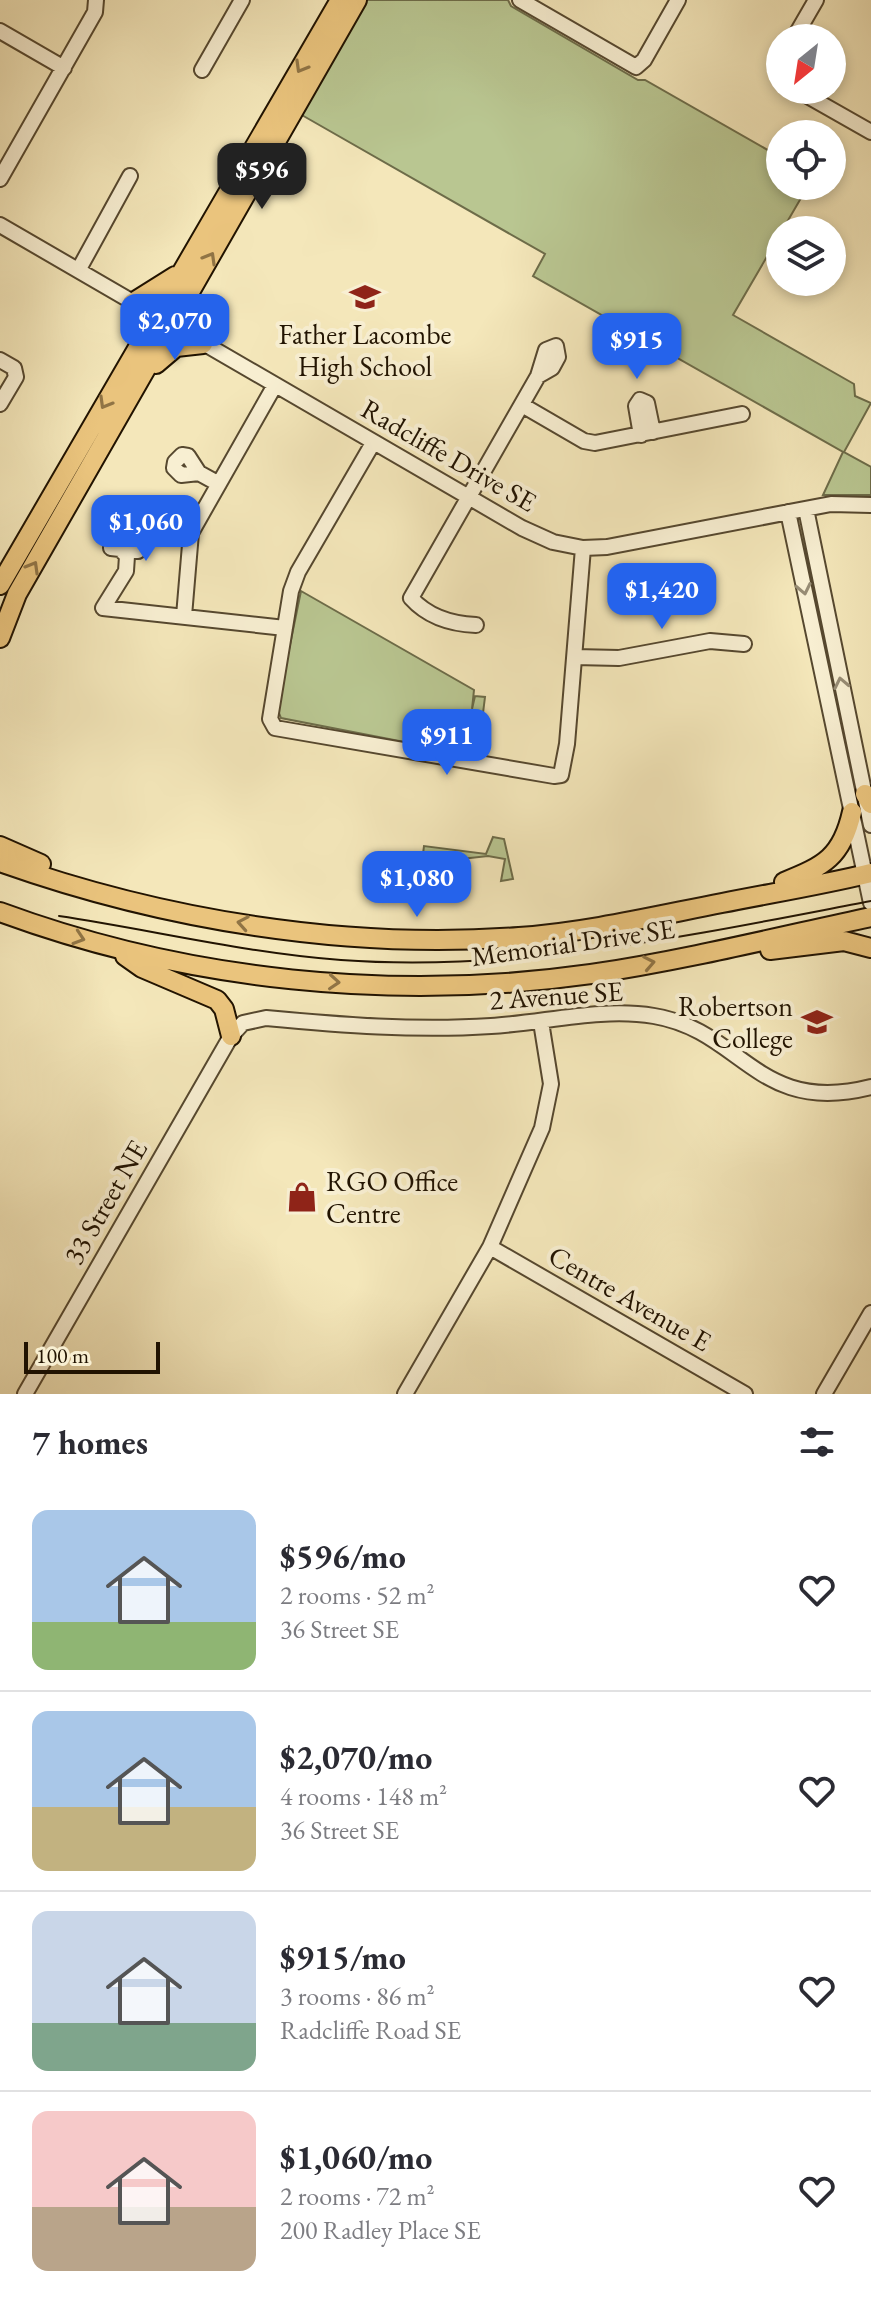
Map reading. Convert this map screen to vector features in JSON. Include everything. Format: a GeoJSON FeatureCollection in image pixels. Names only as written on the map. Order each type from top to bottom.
{"type":"FeatureCollection","features":[{"type":"Feature","properties":{"kind":"main road"},"geometry":{"type":"LineString","coordinates":[[0,638],[17,594],[142,377],[184,269],[340,0]]}},
{"type":"Feature","properties":{"kind":"main road"},"geometry":{"type":"LineString","coordinates":[[0,585],[164,321],[357,0]]}},
{"type":"Feature","properties":{"kind":"main road"},"geometry":{"type":"LineString","coordinates":[[132,303],[156,291],[184,269]]}},
{"type":"Feature","properties":{"kind":"main road"},"geometry":{"type":"LineString","coordinates":[[142,377],[176,347],[203,344]]}},
{"type":"Feature","properties":{"kind":"main road"},"geometry":{"type":"LineString","coordinates":[[737,900],[824,865],[845,840],[852,812]]}},
{"type":"Feature","properties":{"kind":"main road"},"geometry":{"type":"LineString","coordinates":[[0,846],[83,881],[97,891]]}},
{"type":"Feature","properties":{"kind":"main road","name":"Memorial Drive SE"},"geometry":{"type":"LineString","coordinates":[[0,862],[97,891],[249,924],[419,940],[519,937],[603,927],[868,874]]}},
{"type":"Feature","properties":{"kind":"main road"},"geometry":{"type":"LineString","coordinates":[[0,871],[27,872]]}},
{"type":"Feature","properties":{"kind":"main road","name":"Memorial Drive SE"},"geometry":{"type":"LineString","coordinates":[[2,913],[116,950],[275,977],[453,986],[593,974],[871,917]]}},
{"type":"Feature","properties":{"kind":"main road"},"geometry":{"type":"LineString","coordinates":[[728,948],[743,953],[844,941],[871,948]]}},
{"type":"Feature","properties":{"kind":"main road"},"geometry":{"type":"LineString","coordinates":[[116,950],[142,968],[217,1000],[224,1009],[231,1036]]}},
{"type":"Feature","properties":{"kind":"street"},"geometry":{"type":"LineString","coordinates":[[0,179],[95,12],[96,0]]}},
{"type":"Feature","properties":{"kind":"street"},"geometry":{"type":"LineString","coordinates":[[202,70],[242,0]]}},
{"type":"Feature","properties":{"kind":"street"},"geometry":{"type":"LineString","coordinates":[[520,0],[636,67],[644,60],[678,0]]}},
{"type":"Feature","properties":{"kind":"street"},"geometry":{"type":"LineString","coordinates":[[802,24],[816,0]]}},
{"type":"Feature","properties":{"kind":"street"},"geometry":{"type":"LineString","coordinates":[[0,31],[64,68]]}},
{"type":"Feature","properties":{"kind":"street"},"geometry":{"type":"LineString","coordinates":[[822,104],[871,132]]}},
{"type":"Feature","properties":{"kind":"street"},"geometry":{"type":"LineString","coordinates":[[79,269],[130,176]]}},
{"type":"Feature","properties":{"kind":"street","name":"Radcliffe Drive SE"},"geometry":{"type":"LineString","coordinates":[[0,225],[467,497],[553,542],[583,548],[607,547],[839,503],[871,505]]}},
{"type":"Feature","properties":{"kind":"street"},"geometry":{"type":"LineString","coordinates":[[0,360],[14,368],[16,377],[0,404]]}},
{"type":"Feature","properties":{"kind":"street"},"geometry":{"type":"LineString","coordinates":[[476,625],[446,621],[411,598],[538,376]]}},
{"type":"Feature","properties":{"kind":"street"},"geometry":{"type":"LineString","coordinates":[[184,616],[191,533],[275,385]]}},
{"type":"Feature","properties":{"kind":"street"},"geometry":{"type":"LineString","coordinates":[[522,405],[584,441],[595,443],[742,414]]}},
{"type":"Feature","properties":{"kind":"street"},"geometry":{"type":"LineString","coordinates":[[373,443],[298,572],[270,719],[275,728],[554,776],[564,769],[583,548]]}},
{"type":"Feature","properties":{"kind":"street"},"geometry":{"type":"LineString","coordinates":[[199,473],[219,484]]}},
{"type":"Feature","properties":{"kind":"street"},"geometry":{"type":"LineString","coordinates":[[806,509],[871,825]]}},
{"type":"Feature","properties":{"kind":"street"},"geometry":{"type":"LineString","coordinates":[[788,512],[868,874],[871,903]]}},
{"type":"Feature","properties":{"kind":"street"},"geometry":{"type":"LineString","coordinates":[[114,528],[111,548],[123,551],[138,551],[141,532]]}},
{"type":"Feature","properties":{"kind":"street"},"geometry":{"type":"LineString","coordinates":[[123,551],[117,570],[120,576],[103,608],[285,628]]}},
{"type":"Feature","properties":{"kind":"street"},"geometry":{"type":"LineString","coordinates":[[575,657],[619,658],[710,641],[744,644]]}},
{"type":"Feature","properties":{"kind":"street","name":"2 Avenue SE"},"geometry":{"type":"LineString","coordinates":[[231,1036],[243,1023],[260,1018],[428,1028],[541,1022],[615,1014],[653,1016],[694,1030],[756,1072],[791,1088],[830,1094],[871,1087]]}},
{"type":"Feature","properties":{"kind":"street"},"geometry":{"type":"LineString","coordinates":[[405,1394],[490,1247],[542,1128],[551,1084],[541,1022]]}},
{"type":"Feature","properties":{"kind":"street","name":"33 Street NE"},"geometry":{"type":"LineString","coordinates":[[25,1394],[231,1036]]}},
{"type":"Feature","properties":{"kind":"street","name":"Centre Avenue E"},"geometry":{"type":"LineString","coordinates":[[490,1247],[745,1394]]}},
{"type":"Feature","properties":{"kind":"street"},"geometry":{"type":"LineString","coordinates":[[824,1394],[871,1313]]}},
{"type":"Feature","properties":{"kind":"green space"},"geometry":{"type":"Polygon","coordinates":[[[365,0],[508,0],[511,6],[638,80],[645,80],[766,149],[766,200],[800,200],[791,216],[766,216],[766,258],[733,315],[854,384],[855,396],[871,403],[844,452],[871,467],[871,495],[823,495],[843,452],[533,276],[545,254],[300,114],[365,0]]]}},
{"type":"Feature","properties":{"kind":"green space"},"geometry":{"type":"Polygon","coordinates":[[[301,591],[474,690],[472,709],[475,696],[485,697],[483,713],[472,712],[466,754],[281,718],[277,708],[301,591]]]}},
{"type":"Feature","properties":{"kind":"green space"},"geometry":{"type":"Polygon","coordinates":[[[493,837],[504,839],[513,879],[501,881],[505,859],[488,856],[452,860],[423,854],[424,846],[486,854],[493,837]]]}},
{"type":"Feature","properties":{"kind":"tram line"},"geometry":{"type":"LineString","coordinates":[[59,916],[305,957],[408,963],[541,956],[608,948],[871,901]]}},
{"type":"Feature","properties":{"kind":"place","name":"Father Lacombe High School"},"geometry":{"type":"Point","coordinates":[365,297]}},
{"type":"Feature","properties":{"kind":"place","name":"Robertson College"},"geometry":{"type":"Point","coordinates":[817,1022]}},
{"type":"Feature","properties":{"kind":"place","name":"RGO Office Centre"},"geometry":{"type":"Point","coordinates":[302,1197]}}]}
